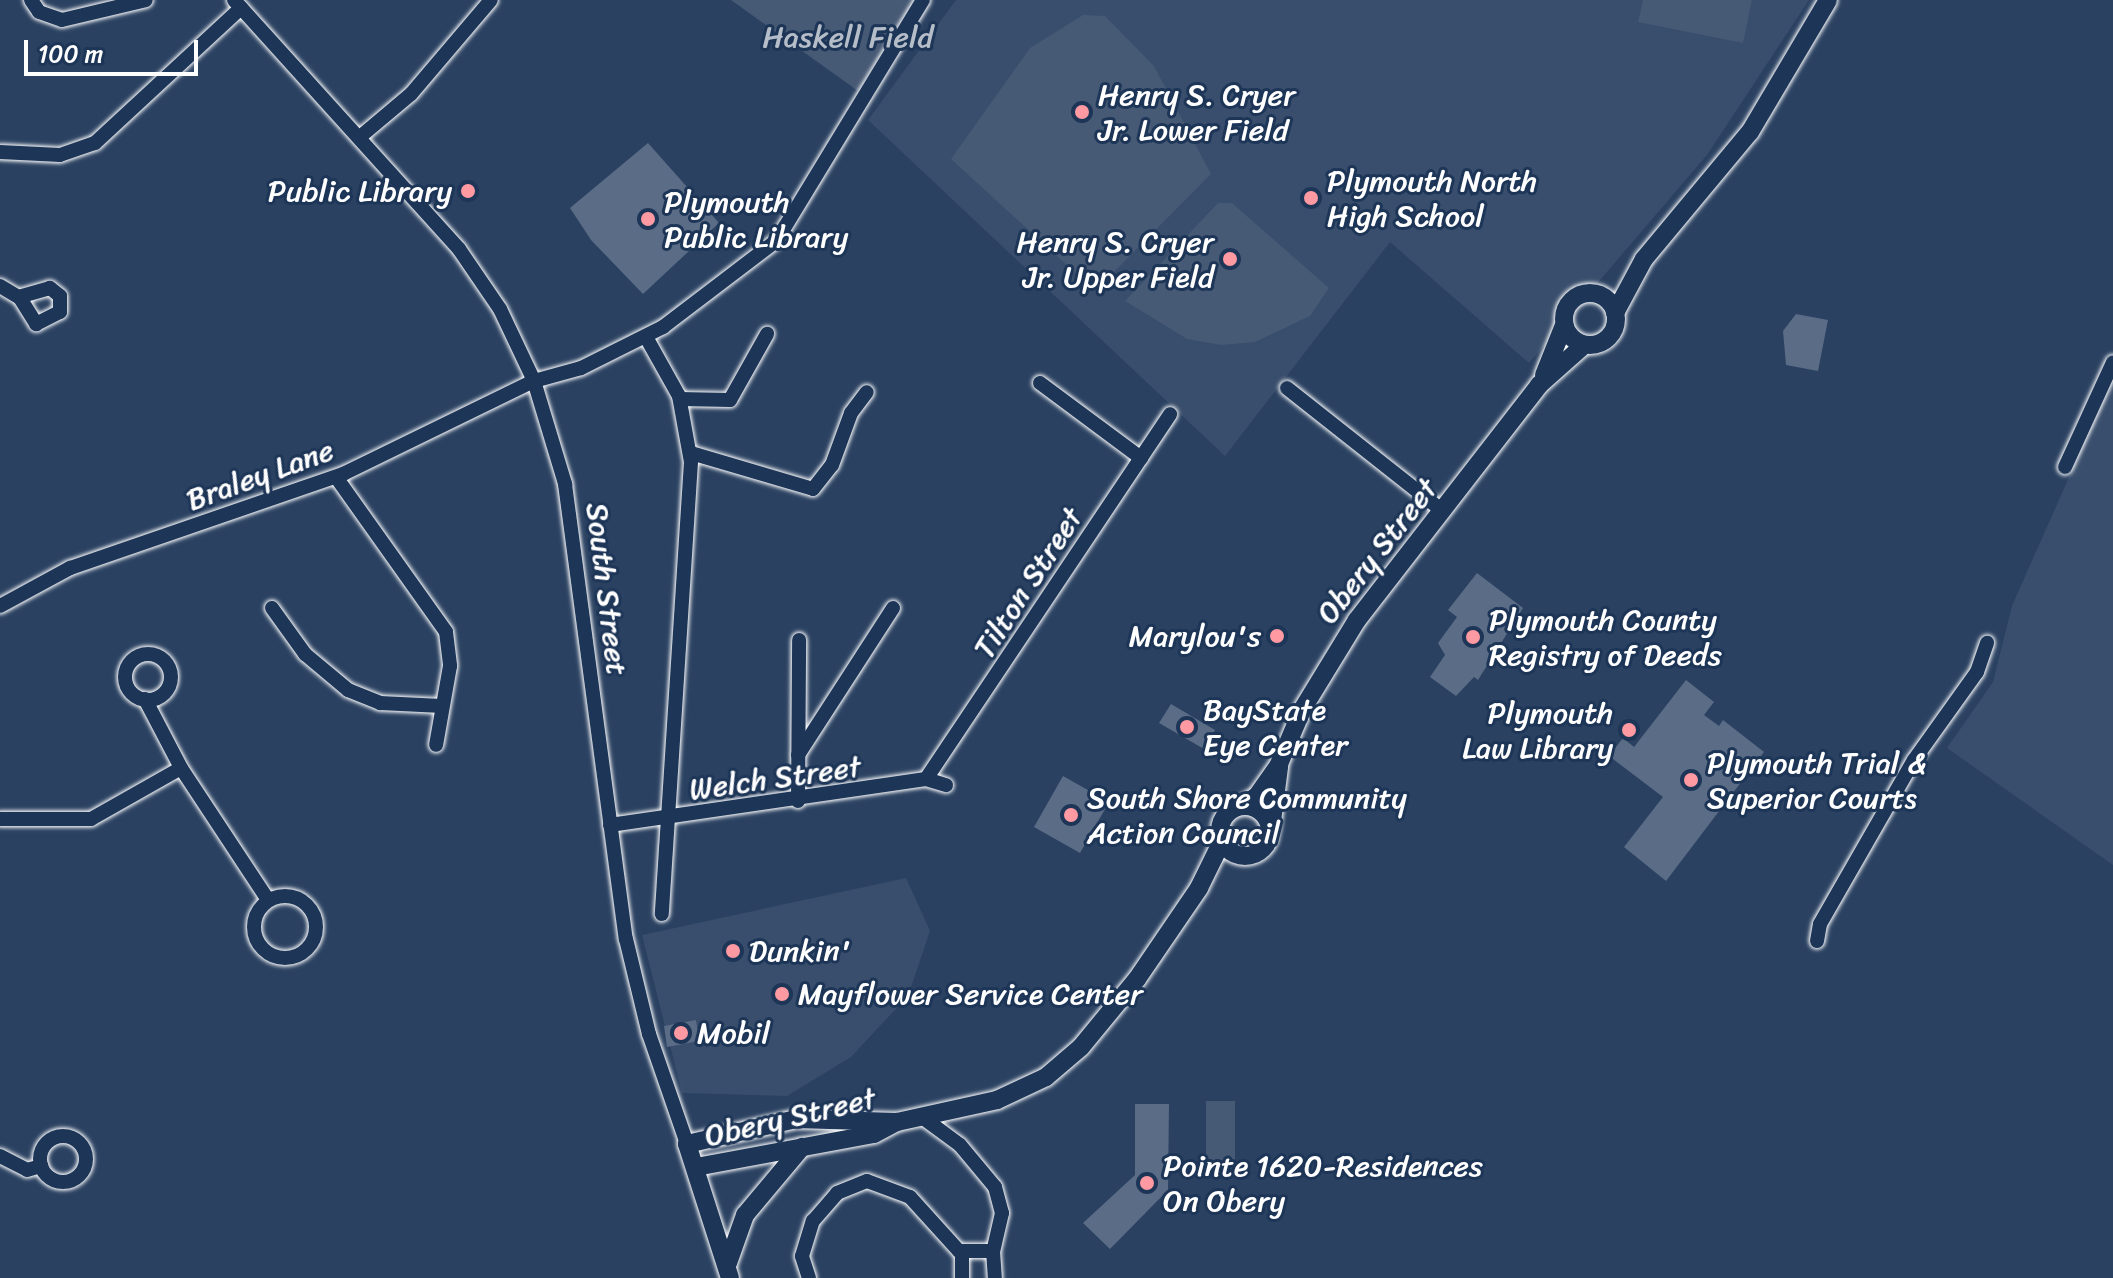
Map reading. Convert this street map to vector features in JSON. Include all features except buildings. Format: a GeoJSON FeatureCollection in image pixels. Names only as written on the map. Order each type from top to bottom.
{"type":"FeatureCollection","features":[{"type":"Feature","properties":{"kind":"main road","name":"Obery Street"},"geometry":{"type":"LineString","coordinates":[[687,1144],[796,1119],[897,1122],[922,1117],[1004,1097],[1064,1063],[1131,987],[1199,888],[1222,841],[1223,820],[1257,796],[1279,764],[1337,649],[1539,385],[1584,345],[1607,340],[1615,313],[1644,259],[1750,132],[1828,0]]}},
{"type":"Feature","properties":{"kind":"main road","name":"Obery Street"},"geometry":{"type":"LineString","coordinates":[[1539,385],[1571,301],[1598,294],[1644,259]]}},
{"type":"Feature","properties":{"kind":"main road"},"geometry":{"type":"LineString","coordinates":[[1598,294],[1615,313]]}},
{"type":"Feature","properties":{"kind":"main road"},"geometry":{"type":"LineString","coordinates":[[1564,325],[1584,345]]}},
{"type":"Feature","properties":{"kind":"main road","name":"Obery Street"},"geometry":{"type":"LineString","coordinates":[[1199,888],[1240,856],[1262,851],[1271,829],[1279,764]]}},
{"type":"Feature","properties":{"kind":"main road"},"geometry":{"type":"LineString","coordinates":[[1240,806],[1257,808],[1271,829]]}},
{"type":"Feature","properties":{"kind":"main road"},"geometry":{"type":"LineString","coordinates":[[1222,841],[1240,856]]}},
{"type":"Feature","properties":{"kind":"main road","name":"Obery Street"},"geometry":{"type":"LineString","coordinates":[[696,1167],[874,1134],[897,1122]]}},
{"type":"Feature","properties":{"kind":"main road","name":"South Street"},"geometry":{"type":"LineString","coordinates":[[687,1144],[729,1272]]}},
{"type":"Feature","properties":{"kind":"main road"},"geometry":{"type":"LineString","coordinates":[[729,1272],[745,1215],[802,1147]]}},
{"type":"Feature","properties":{"kind":"street"},"geometry":{"type":"LineString","coordinates":[[31,0],[39,12],[62,20],[146,0]]}},
{"type":"Feature","properties":{"kind":"street"},"geometry":{"type":"LineString","coordinates":[[361,136],[422,81],[491,0]]}},
{"type":"Feature","properties":{"kind":"street","name":"Braley Lane"},"geometry":{"type":"LineString","coordinates":[[0,606],[70,568],[336,477],[534,381],[569,373],[646,337],[733,279],[777,240],[923,0]]}},
{"type":"Feature","properties":{"kind":"street"},"geometry":{"type":"LineString","coordinates":[[0,152],[60,155],[95,143],[238,4]]}},
{"type":"Feature","properties":{"kind":"street","name":"South Street"},"geometry":{"type":"LineString","coordinates":[[238,4],[361,136],[474,270],[534,381],[565,484],[629,955],[687,1144]]}},
{"type":"Feature","properties":{"kind":"street"},"geometry":{"type":"LineString","coordinates":[[0,286],[19,297]]}},
{"type":"Feature","properties":{"kind":"street"},"geometry":{"type":"LineString","coordinates":[[680,399],[730,400],[767,334]]}},
{"type":"Feature","properties":{"kind":"street"},"geometry":{"type":"LineString","coordinates":[[646,337],[680,399],[691,453],[662,914]]}},
{"type":"Feature","properties":{"kind":"street"},"geometry":{"type":"LineString","coordinates":[[2065,467],[2113,362]]}},
{"type":"Feature","properties":{"kind":"street"},"geometry":{"type":"LineString","coordinates":[[1040,383],[1141,458]]}},
{"type":"Feature","properties":{"kind":"street"},"geometry":{"type":"LineString","coordinates":[[1287,388],[1443,511]]}},
{"type":"Feature","properties":{"kind":"street"},"geometry":{"type":"LineString","coordinates":[[691,453],[813,489],[832,465],[851,413],[867,392]]}},
{"type":"Feature","properties":{"kind":"street","name":"Tilton Street"},"geometry":{"type":"LineString","coordinates":[[926,779],[1170,414]]}},
{"type":"Feature","properties":{"kind":"street"},"geometry":{"type":"LineString","coordinates":[[336,477],[446,632],[450,666],[436,745]]}},
{"type":"Feature","properties":{"kind":"street"},"geometry":{"type":"LineString","coordinates":[[272,608],[305,654],[348,690],[380,703],[442,706]]}},
{"type":"Feature","properties":{"kind":"street"},"geometry":{"type":"LineString","coordinates":[[798,755],[893,608]]}},
{"type":"Feature","properties":{"kind":"street"},"geometry":{"type":"LineString","coordinates":[[798,801],[799,640]]}},
{"type":"Feature","properties":{"kind":"street"},"geometry":{"type":"LineString","coordinates":[[1817,941],[1820,924],[1914,760],[1977,672],[1987,643]]}},
{"type":"Feature","properties":{"kind":"street"},"geometry":{"type":"LineString","coordinates":[[145,699],[181,768],[268,900]]}},
{"type":"Feature","properties":{"kind":"street"},"geometry":{"type":"LineString","coordinates":[[0,819],[91,819],[181,768]]}},
{"type":"Feature","properties":{"kind":"street","name":"Welch Street"},"geometry":{"type":"LineString","coordinates":[[610,825],[669,820],[926,779],[946,785]]}},
{"type":"Feature","properties":{"kind":"street"},"geometry":{"type":"LineString","coordinates":[[288,895],[307,904],[317,933],[307,951],[288,959],[260,946],[255,916],[268,900],[288,895]]}},
{"type":"Feature","properties":{"kind":"street"},"geometry":{"type":"LineString","coordinates":[[922,1117],[960,1145],[995,1187],[1002,1213],[993,1251],[995,1278]]}},
{"type":"Feature","properties":{"kind":"street"},"geometry":{"type":"LineString","coordinates":[[0,1156],[27,1170],[41,1166]]}},
{"type":"Feature","properties":{"kind":"street"},"geometry":{"type":"LineString","coordinates":[[809,1278],[802,1256],[808,1230],[830,1199],[858,1182],[902,1192],[962,1253],[962,1278]]}},
{"type":"Feature","properties":{"kind":"street"},"geometry":{"type":"LineString","coordinates":[[962,1253],[993,1251]]}},
{"type":"Feature","properties":{"kind":"shaded area","name":"Plymouth North High School"},"geometry":{"type":"Polygon","coordinates":[[[956,0],[1809,0],[1707,155],[1529,363],[1390,242],[1225,456],[868,120],[956,0]]]}},
{"type":"Feature","properties":{"kind":"shaded area"},"geometry":{"type":"Polygon","coordinates":[[[2113,378],[2113,865],[1947,748],[1993,682],[2012,606],[2113,378]]]}},
{"type":"Feature","properties":{"kind":"shaded area"},"geometry":{"type":"Polygon","coordinates":[[[906,878],[930,931],[908,996],[851,1057],[787,1096],[682,1093],[642,935],[906,878]]]}},
{"type":"Feature","properties":{"kind":"green space","name":"Haskell Field"},"geometry":{"type":"Polygon","coordinates":[[[731,0],[914,0],[858,91],[731,0]]]}},
{"type":"Feature","properties":{"kind":"green space"},"geometry":{"type":"Polygon","coordinates":[[[1643,0],[1752,0],[1743,43],[1638,22],[1643,0]]]}},
{"type":"Feature","properties":{"kind":"green space","name":"Henry S. Cryer Jr. Lower Field"},"geometry":{"type":"Polygon","coordinates":[[[1083,15],[1105,16],[1154,66],[1211,174],[1095,291],[951,159],[1030,48],[1083,15]]]}},
{"type":"Feature","properties":{"kind":"green space","name":"Henry S. Cryer Jr. Upper Field"},"geometry":{"type":"Polygon","coordinates":[[[1218,203],[1232,203],[1329,288],[1310,316],[1255,342],[1221,345],[1187,339],[1125,301],[1218,203]]]}},
{"type":"Feature","properties":{"kind":"green space"},"geometry":{"type":"Polygon","coordinates":[[[1206,1101],[1235,1101],[1235,1165],[1206,1165],[1206,1101]]]}},
{"type":"Feature","properties":{"kind":"place","name":"Henry S. Cryer Jr. Lower Field"},"geometry":{"type":"Point","coordinates":[1082,112]}},
{"type":"Feature","properties":{"kind":"place","name":"Public Library"},"geometry":{"type":"Point","coordinates":[468,191]}},
{"type":"Feature","properties":{"kind":"place","name":"Plymouth North High School"},"geometry":{"type":"Point","coordinates":[1311,198]}},
{"type":"Feature","properties":{"kind":"place","name":"Plymouth Public Library"},"geometry":{"type":"Point","coordinates":[648,219]}},
{"type":"Feature","properties":{"kind":"place","name":"Henry S. Cryer Jr. Upper Field"},"geometry":{"type":"Point","coordinates":[1230,259]}},
{"type":"Feature","properties":{"kind":"place","name":"Marylou's"},"geometry":{"type":"Point","coordinates":[1277,636]}},
{"type":"Feature","properties":{"kind":"place","name":"Plymouth County Registry of Deeds"},"geometry":{"type":"Point","coordinates":[1473,637]}},
{"type":"Feature","properties":{"kind":"place","name":"BayState Eye Center"},"geometry":{"type":"Point","coordinates":[1187,727]}},
{"type":"Feature","properties":{"kind":"place","name":"Plymouth Law Library"},"geometry":{"type":"Point","coordinates":[1629,730]}},
{"type":"Feature","properties":{"kind":"place","name":"Plymouth Trial & Superior Courts"},"geometry":{"type":"Point","coordinates":[1691,780]}},
{"type":"Feature","properties":{"kind":"place","name":"South Shore Community Action Council"},"geometry":{"type":"Point","coordinates":[1071,815]}},
{"type":"Feature","properties":{"kind":"place","name":"Dunkin'"},"geometry":{"type":"Point","coordinates":[733,951]}},
{"type":"Feature","properties":{"kind":"place","name":"Mayflower Service Center"},"geometry":{"type":"Point","coordinates":[782,994]}},
{"type":"Feature","properties":{"kind":"place","name":"Mobil"},"geometry":{"type":"Point","coordinates":[681,1033]}},
{"type":"Feature","properties":{"kind":"place","name":"Pointe 1620-Residences On Obery"},"geometry":{"type":"Point","coordinates":[1147,1183]}}]}
